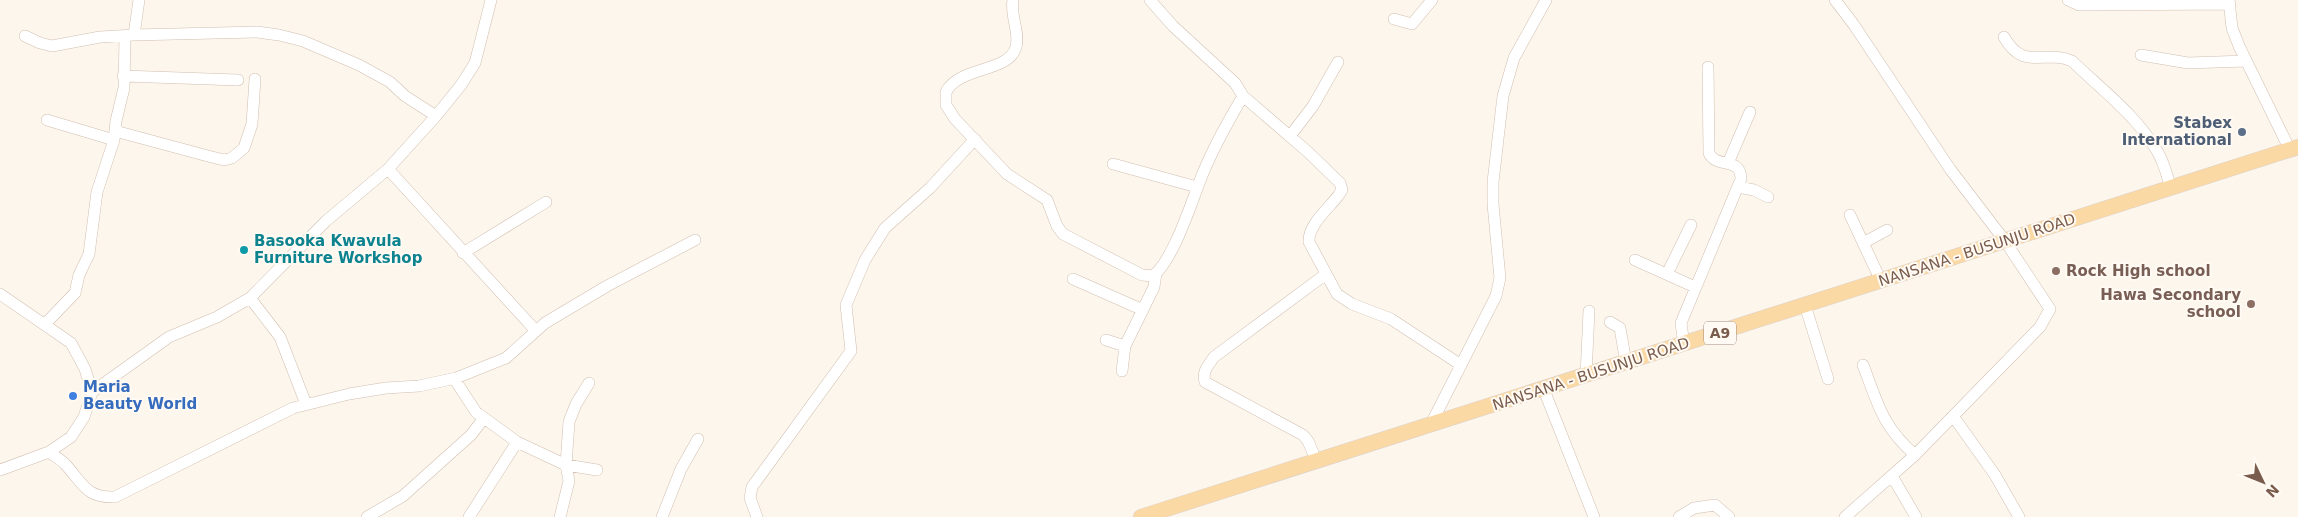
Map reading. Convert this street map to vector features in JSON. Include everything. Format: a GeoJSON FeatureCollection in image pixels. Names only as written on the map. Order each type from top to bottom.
{"type":"FeatureCollection","features":[{"type":"Feature","properties":{"kind":"main road","name":"NANSANA - BUSUNJU ROAD"},"geometry":{"type":"LineString","coordinates":[[1141,517],[1544,390],[2294,148]]}},
{"type":"Feature","properties":{"kind":"street"},"geometry":{"type":"LineString","coordinates":[[45,324],[75,293],[79,275],[89,254],[97,192],[114,135],[124,88],[123,76],[130,35],[139,0]]}},
{"type":"Feature","properties":{"kind":"street"},"geometry":{"type":"LineString","coordinates":[[92,392],[169,337],[217,316],[250,298],[326,221],[388,168],[436,116],[461,85],[475,63],[491,0]]}},
{"type":"Feature","properties":{"kind":"street"},"geometry":{"type":"LineString","coordinates":[[1013,0],[1012,14],[1017,44],[1011,56],[999,64],[963,76],[946,92],[949,112],[1007,174],[1047,200],[1057,226],[1063,234],[1142,275],[1150,277],[1156,273],[1168,257],[1193,204],[1198,187],[1222,131],[1243,96]]}},
{"type":"Feature","properties":{"kind":"street"},"geometry":{"type":"LineString","coordinates":[[1150,0],[1173,26],[1235,84],[1243,96],[1290,136],[1340,183],[1342,190],[1309,233],[1309,242],[1337,294],[1352,304],[1391,319],[1461,365]]}},
{"type":"Feature","properties":{"kind":"street"},"geometry":{"type":"LineString","coordinates":[[1394,19],[1412,24],[1432,0]]}},
{"type":"Feature","properties":{"kind":"street"},"geometry":{"type":"LineString","coordinates":[[1430,426],[1496,296],[1500,278],[1493,204],[1493,182],[1505,89],[1514,58],[1546,0]]}},
{"type":"Feature","properties":{"kind":"street"},"geometry":{"type":"LineString","coordinates":[[1835,0],[1854,25],[1950,169],[2005,241],[2050,309],[2040,327],[1915,455],[1845,517]]}},
{"type":"Feature","properties":{"kind":"street"},"geometry":{"type":"LineString","coordinates":[[2068,0],[2079,5],[2230,2],[2232,28],[2246,61],[2294,148]]}},
{"type":"Feature","properties":{"kind":"street"},"geometry":{"type":"LineString","coordinates":[[25,36],[52,46],[100,37],[257,32],[303,41],[359,65],[390,82],[405,96],[436,116]]}},
{"type":"Feature","properties":{"kind":"street"},"geometry":{"type":"LineString","coordinates":[[2004,37],[2012,49],[2028,58],[2064,58],[2072,61],[2119,104],[2142,130],[2158,152],[2171,188]]}},
{"type":"Feature","properties":{"kind":"street"},"geometry":{"type":"LineString","coordinates":[[2142,55],[2188,62],[2246,61]]}},
{"type":"Feature","properties":{"kind":"street"},"geometry":{"type":"LineString","coordinates":[[1290,136],[1312,106],[1338,62]]}},
{"type":"Feature","properties":{"kind":"street"},"geometry":{"type":"LineString","coordinates":[[1684,345],[1681,323],[1741,179],[1740,170],[1728,163],[1714,160],[1709,153],[1708,67]]}},
{"type":"Feature","properties":{"kind":"street"},"geometry":{"type":"LineString","coordinates":[[123,76],[238,80]]}},
{"type":"Feature","properties":{"kind":"street"},"geometry":{"type":"LineString","coordinates":[[47,120],[224,160],[232,158],[244,148],[252,124],[255,79]]}},
{"type":"Feature","properties":{"kind":"street"},"geometry":{"type":"LineString","coordinates":[[1728,163],[1750,112]]}},
{"type":"Feature","properties":{"kind":"street"},"geometry":{"type":"LineString","coordinates":[[757,517],[750,498],[752,487],[851,351],[846,305],[865,260],[885,228],[930,188],[975,139]]}},
{"type":"Feature","properties":{"kind":"street"},"geometry":{"type":"LineString","coordinates":[[1113,164],[1198,187]]}},
{"type":"Feature","properties":{"kind":"street"},"geometry":{"type":"LineString","coordinates":[[388,168],[536,331]]}},
{"type":"Feature","properties":{"kind":"street"},"geometry":{"type":"LineString","coordinates":[[1738,187],[1754,190],[1768,197]]}},
{"type":"Feature","properties":{"kind":"street"},"geometry":{"type":"LineString","coordinates":[[463,252],[546,202]]}},
{"type":"Feature","properties":{"kind":"street"},"geometry":{"type":"LineString","coordinates":[[1850,215],[1881,281]]}},
{"type":"Feature","properties":{"kind":"street"},"geometry":{"type":"LineString","coordinates":[[1667,274],[1691,225]]}},
{"type":"Feature","properties":{"kind":"street"},"geometry":{"type":"LineString","coordinates":[[1863,243],[1887,230]]}},
{"type":"Feature","properties":{"kind":"street"},"geometry":{"type":"LineString","coordinates":[[49,452],[64,463],[87,491],[102,498],[115,497],[293,408],[349,394],[386,388],[418,386],[456,378],[506,358],[536,331],[607,286],[695,240]]}},
{"type":"Feature","properties":{"kind":"street"},"geometry":{"type":"LineString","coordinates":[[1635,260],[1695,287]]}},
{"type":"Feature","properties":{"kind":"street"},"geometry":{"type":"LineString","coordinates":[[1122,372],[1125,346],[1154,286],[1156,273]]}},
{"type":"Feature","properties":{"kind":"street"},"geometry":{"type":"LineString","coordinates":[[1317,462],[1308,441],[1303,435],[1204,382],[1203,376],[1214,357],[1326,274]]}},
{"type":"Feature","properties":{"kind":"street"},"geometry":{"type":"LineString","coordinates":[[1073,279],[1143,310]]}},
{"type":"Feature","properties":{"kind":"street"},"geometry":{"type":"LineString","coordinates":[[0,294],[71,343],[85,369],[92,392],[84,417],[71,437],[49,452],[0,470]]}},
{"type":"Feature","properties":{"kind":"street"},"geometry":{"type":"LineString","coordinates":[[250,298],[280,337],[306,404]]}},
{"type":"Feature","properties":{"kind":"street"},"geometry":{"type":"LineString","coordinates":[[1805,306],[1828,379]]}},
{"type":"Feature","properties":{"kind":"street"},"geometry":{"type":"LineString","coordinates":[[1586,376],[1589,311]]}},
{"type":"Feature","properties":{"kind":"street"},"geometry":{"type":"LineString","coordinates":[[1610,322],[1620,328],[1626,363]]}},
{"type":"Feature","properties":{"kind":"street"},"geometry":{"type":"LineString","coordinates":[[1106,340],[1125,346]]}},
{"type":"Feature","properties":{"kind":"street"},"geometry":{"type":"LineString","coordinates":[[1863,364],[1885,421],[1899,440],[1915,455]]}},
{"type":"Feature","properties":{"kind":"street"},"geometry":{"type":"LineString","coordinates":[[456,378],[472,408],[517,442],[566,465],[597,470]]}},
{"type":"Feature","properties":{"kind":"street"},"geometry":{"type":"LineString","coordinates":[[560,517],[569,481],[566,465],[569,422],[576,404],[589,383]]}},
{"type":"Feature","properties":{"kind":"street"},"geometry":{"type":"LineString","coordinates":[[1544,390],[1594,517]]}},
{"type":"Feature","properties":{"kind":"street"},"geometry":{"type":"LineString","coordinates":[[1953,416],[1995,475],[2019,517]]}},
{"type":"Feature","properties":{"kind":"street"},"geometry":{"type":"LineString","coordinates":[[366,517],[403,496],[471,435],[484,418]]}},
{"type":"Feature","properties":{"kind":"street"},"geometry":{"type":"LineString","coordinates":[[662,517],[681,469],[698,440]]}},
{"type":"Feature","properties":{"kind":"street"},"geometry":{"type":"LineString","coordinates":[[469,517],[517,442]]}},
{"type":"Feature","properties":{"kind":"street"},"geometry":{"type":"LineString","coordinates":[[1892,476],[1916,517]]}},
{"type":"Feature","properties":{"kind":"street"},"geometry":{"type":"LineString","coordinates":[[1680,517],[1694,508],[1715,505],[1729,517]]}},
{"type":"Feature","properties":{"kind":"place","name":"Stabex International"},"geometry":{"type":"Point","coordinates":[2242,132]}},
{"type":"Feature","properties":{"kind":"place","name":"Basooka Kwavula Furniture Workshop"},"geometry":{"type":"Point","coordinates":[244,250]}},
{"type":"Feature","properties":{"kind":"place","name":"Rock High school"},"geometry":{"type":"Point","coordinates":[2056,271]}},
{"type":"Feature","properties":{"kind":"place","name":"Hawa Secondary school"},"geometry":{"type":"Point","coordinates":[2251,304]}},
{"type":"Feature","properties":{"kind":"place","name":"Maria Beauty World"},"geometry":{"type":"Point","coordinates":[73,396]}}]}
